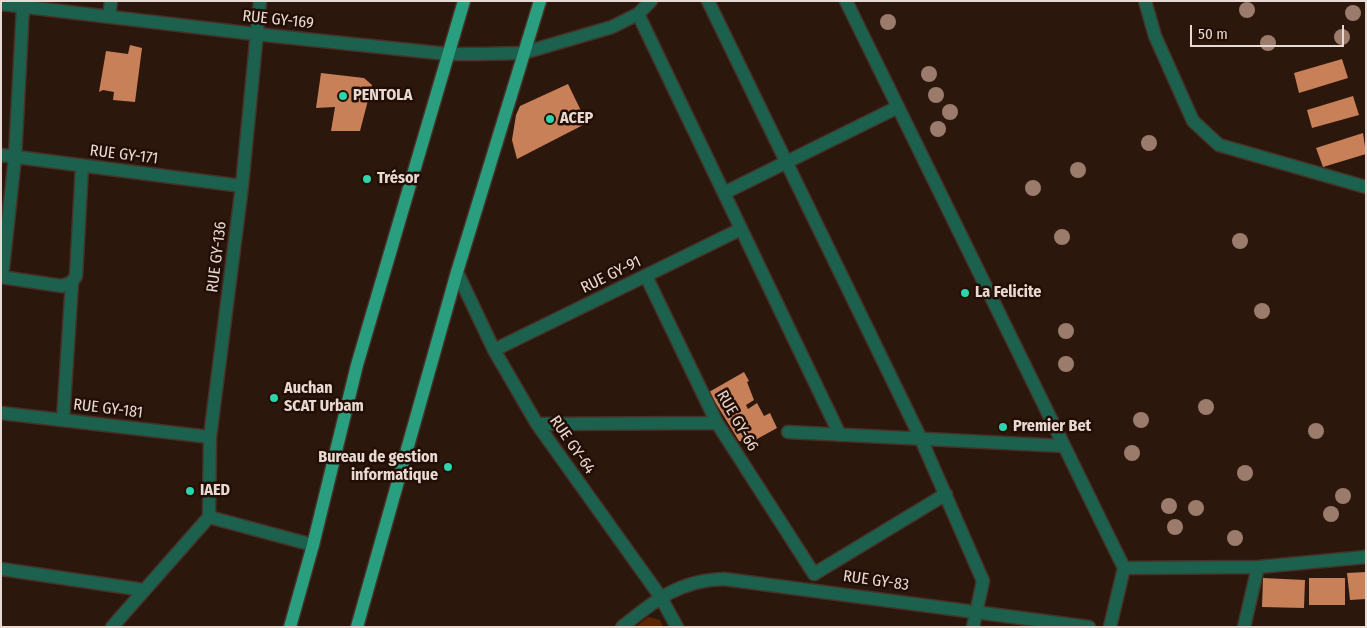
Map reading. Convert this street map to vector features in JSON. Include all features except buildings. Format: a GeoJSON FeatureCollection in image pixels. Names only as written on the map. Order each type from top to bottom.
{"type":"FeatureCollection","features":[{"type":"Feature","properties":{"kind":"main road"},"geometry":{"type":"LineString","coordinates":[[290,627],[313,545],[357,365],[464,1]]}},
{"type":"Feature","properties":{"kind":"main road"},"geometry":{"type":"LineString","coordinates":[[357,627],[456,272],[540,1]]}},
{"type":"Feature","properties":{"kind":"street"},"geometry":{"type":"LineString","coordinates":[[109,17],[111,1]]}},
{"type":"Feature","properties":{"kind":"street","name":"RUE GY-136"},"geometry":{"type":"LineString","coordinates":[[209,517],[210,437],[242,186],[255,34],[260,1]]}},
{"type":"Feature","properties":{"kind":"street","name":"RUE GY-169"},"geometry":{"type":"LineString","coordinates":[[1,4],[255,34],[448,54],[523,53],[612,27],[638,14],[651,1]]}},
{"type":"Feature","properties":{"kind":"street"},"geometry":{"type":"LineString","coordinates":[[708,1],[921,439],[983,581],[973,627]]}},
{"type":"Feature","properties":{"kind":"street"},"geometry":{"type":"LineString","coordinates":[[846,1],[1124,568],[1110,627]]}},
{"type":"Feature","properties":{"kind":"street"},"geometry":{"type":"LineString","coordinates":[[1144,1],[1155,36],[1193,121],[1219,145],[1366,187]]}},
{"type":"Feature","properties":{"kind":"street"},"geometry":{"type":"LineString","coordinates":[[23,6],[15,157],[2,277],[62,286],[72,282]]}},
{"type":"Feature","properties":{"kind":"street"},"geometry":{"type":"LineString","coordinates":[[638,14],[840,434]]}},
{"type":"Feature","properties":{"kind":"street"},"geometry":{"type":"LineString","coordinates":[[724,193],[898,107]]}},
{"type":"Feature","properties":{"kind":"street","name":"RUE GY-171"},"geometry":{"type":"LineString","coordinates":[[1,155],[242,186]]}},
{"type":"Feature","properties":{"kind":"street"},"geometry":{"type":"LineString","coordinates":[[63,420],[72,282],[76,276],[82,166]]}},
{"type":"Feature","properties":{"kind":"street","name":"RUE GY-91"},"geometry":{"type":"LineString","coordinates":[[494,350],[742,229]]}},
{"type":"Feature","properties":{"kind":"street","name":"RUE GY-64"},"geometry":{"type":"LineString","coordinates":[[456,272],[494,350],[536,424],[660,596],[677,627]]}},
{"type":"Feature","properties":{"kind":"street","name":"RUE GY-66"},"geometry":{"type":"LineString","coordinates":[[646,276],[717,423],[814,574]]}},
{"type":"Feature","properties":{"kind":"street","name":"RUE GY-181"},"geometry":{"type":"LineString","coordinates":[[1,413],[210,437]]}},
{"type":"Feature","properties":{"kind":"street"},"geometry":{"type":"LineString","coordinates":[[536,424],[717,423]]}},
{"type":"Feature","properties":{"kind":"street"},"geometry":{"type":"LineString","coordinates":[[788,432],[1064,446]]}},
{"type":"Feature","properties":{"kind":"street"},"geometry":{"type":"LineString","coordinates":[[814,589],[814,574],[946,494]]}},
{"type":"Feature","properties":{"kind":"street"},"geometry":{"type":"LineString","coordinates":[[112,627],[209,517],[313,545]]}},
{"type":"Feature","properties":{"kind":"street"},"geometry":{"type":"LineString","coordinates":[[1124,568],[1258,567],[1366,558]]}},
{"type":"Feature","properties":{"kind":"street"},"geometry":{"type":"LineString","coordinates":[[1244,627],[1258,567]]}},
{"type":"Feature","properties":{"kind":"street"},"geometry":{"type":"LineString","coordinates":[[1,569],[144,590]]}},
{"type":"Feature","properties":{"kind":"street","name":"RUE GY-83"},"geometry":{"type":"LineString","coordinates":[[660,596],[710,579],[814,589],[1089,627]]}},
{"type":"Feature","properties":{"kind":"street"},"geometry":{"type":"LineString","coordinates":[[622,627],[660,596]]}},
{"type":"Feature","properties":{"kind":"shaded area"},"geometry":{"type":"Polygon","coordinates":[[[648,617],[660,620],[663,627],[636,627],[648,617]]]}},
{"type":"Feature","properties":{"kind":"place","name":"PENTOLA"},"geometry":{"type":"Point","coordinates":[343,96]}},
{"type":"Feature","properties":{"kind":"place","name":"ACEP"},"geometry":{"type":"Point","coordinates":[550,119]}},
{"type":"Feature","properties":{"kind":"place","name":"Trésor"},"geometry":{"type":"Point","coordinates":[367,179]}},
{"type":"Feature","properties":{"kind":"place","name":"La Felicite"},"geometry":{"type":"Point","coordinates":[965,293]}},
{"type":"Feature","properties":{"kind":"place","name":"Auchan SCAT Urbam"},"geometry":{"type":"Point","coordinates":[274,398]}},
{"type":"Feature","properties":{"kind":"place","name":"Premier Bet"},"geometry":{"type":"Point","coordinates":[1003,427]}},
{"type":"Feature","properties":{"kind":"place","name":"Bureau de gestion informatique"},"geometry":{"type":"Point","coordinates":[448,467]}},
{"type":"Feature","properties":{"kind":"place","name":"IAED"},"geometry":{"type":"Point","coordinates":[190,491]}}]}
